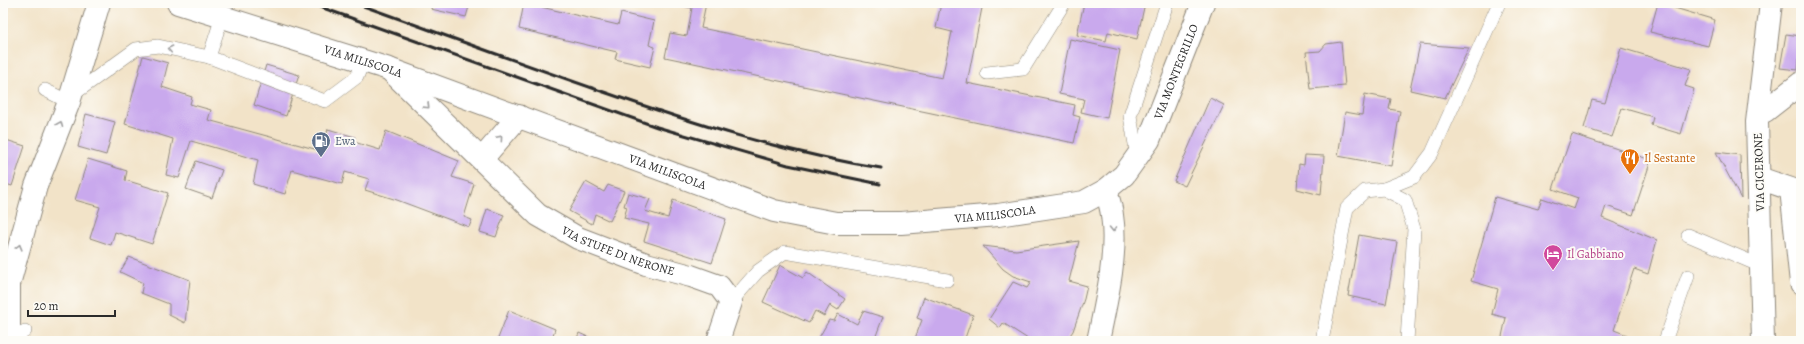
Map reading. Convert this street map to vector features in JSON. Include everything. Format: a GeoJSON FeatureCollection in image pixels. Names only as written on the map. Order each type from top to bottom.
{"type":"FeatureCollection","features":[{"type":"Feature","properties":{"kind":"street"},"geometry":{"type":"LineString","coordinates":[[14,337],[9,284],[36,186],[70,99],[99,3]]}},
{"type":"Feature","properties":{"kind":"street","name":"VIA MILISCOLA"},"geometry":{"type":"LineString","coordinates":[[178,3],[389,69],[774,211],[836,223],[901,223],[998,215],[1084,202],[1106,190],[1124,175],[1143,147]]}},
{"type":"Feature","properties":{"kind":"street","name":"VIA MONTEGRILLO"},"geometry":{"type":"LineString","coordinates":[[1143,147],[1203,3]]}},
{"type":"Feature","properties":{"kind":"street","name":"VIA CICERONE"},"geometry":{"type":"LineString","coordinates":[[1763,341],[1757,122],[1771,3]]}},
{"type":"Feature","properties":{"kind":"street","name":"VIA STUFE DI NERONE"},"geometry":{"type":"LineString","coordinates":[[389,69],[538,215],[578,238],[646,264],[692,276],[720,286],[731,302]]}},
{"type":"Feature","properties":{"kind":"street"},"geometry":{"type":"LineString","coordinates":[[1759,113],[1765,111],[1801,83]]}},
{"type":"Feature","properties":{"kind":"street"},"geometry":{"type":"LineString","coordinates":[[482,159],[519,116]]}},
{"type":"Feature","properties":{"kind":"street"},"geometry":{"type":"LineString","coordinates":[[1759,178],[1791,189],[1801,283]]}},
{"type":"Feature","properties":{"kind":"street"},"geometry":{"type":"LineString","coordinates":[[1098,341],[1107,298],[1113,244],[1112,214],[1106,190]]}},
{"type":"Feature","properties":{"kind":"street"},"geometry":{"type":"LineString","coordinates":[[718,341],[731,302]]}},
{"type":"Feature","properties":{"kind":"lane"},"geometry":{"type":"LineString","coordinates":[[988,73],[1023,70],[1064,3]]}},
{"type":"Feature","properties":{"kind":"lane"},"geometry":{"type":"LineString","coordinates":[[1143,147],[1130,116],[1167,3]]}},
{"type":"Feature","properties":{"kind":"lane"},"geometry":{"type":"LineString","coordinates":[[1322,341],[1347,208],[1365,191],[1384,189],[1414,177],[1432,153],[1499,3]]}},
{"type":"Feature","properties":{"kind":"lane"},"geometry":{"type":"LineString","coordinates":[[209,57],[222,17]]}},
{"type":"Feature","properties":{"kind":"lane"},"geometry":{"type":"LineString","coordinates":[[46,90],[70,99],[136,49],[158,46],[209,57],[325,101],[357,77],[364,61]]}},
{"type":"Feature","properties":{"kind":"lane"},"geometry":{"type":"LineString","coordinates":[[1384,189],[1405,200],[1414,229],[1407,341]]}},
{"type":"Feature","properties":{"kind":"lane"},"geometry":{"type":"LineString","coordinates":[[1688,236],[1762,266]]}},
{"type":"Feature","properties":{"kind":"lane"},"geometry":{"type":"LineString","coordinates":[[731,302],[758,271],[786,252],[947,280]]}},
{"type":"Feature","properties":{"kind":"lane"},"geometry":{"type":"LineString","coordinates":[[1665,341],[1688,276]]}},
{"type":"Feature","properties":{"kind":"building"},"geometry":{"type":"Polygon","coordinates":[[[432,3],[470,3],[466,17],[431,9],[432,3]]]}},
{"type":"Feature","properties":{"kind":"building"},"geometry":{"type":"Polygon","coordinates":[[[524,3],[618,25],[621,13],[654,21],[649,45],[655,47],[650,67],[615,59],[617,52],[519,29],[524,3]]]}},
{"type":"Feature","properties":{"kind":"building"},"geometry":{"type":"Polygon","coordinates":[[[669,3],[706,3],[701,28],[942,78],[952,32],[936,28],[941,3],[983,3],[967,83],[1075,105],[1073,115],[1080,117],[1074,143],[665,57],[670,33],[687,36],[692,8],[669,3]]]}},
{"type":"Feature","properties":{"kind":"building"},"geometry":{"type":"Polygon","coordinates":[[[1084,3],[1145,3],[1137,39],[1108,32],[1106,41],[1077,35],[1084,3]]]}},
{"type":"Feature","properties":{"kind":"building"},"geometry":{"type":"Polygon","coordinates":[[[1658,3],[1715,20],[1708,46],[1650,32],[1658,3]]]}},
{"type":"Feature","properties":{"kind":"building"},"geometry":{"type":"Polygon","coordinates":[[[1786,34],[1801,36],[1798,70],[1780,68],[1786,34]]]}},
{"type":"Feature","properties":{"kind":"building"},"geometry":{"type":"Polygon","coordinates":[[[1070,39],[1120,50],[1107,118],[1081,112],[1084,99],[1059,94],[1070,39]]]}},
{"type":"Feature","properties":{"kind":"building"},"geometry":{"type":"Polygon","coordinates":[[[1341,42],[1345,86],[1310,89],[1306,52],[1320,51],[1326,44],[1341,42]]]}},
{"type":"Feature","properties":{"kind":"building"},"geometry":{"type":"Polygon","coordinates":[[[1420,44],[1469,48],[1445,98],[1410,90],[1420,44]]]}},
{"type":"Feature","properties":{"kind":"building"},"geometry":{"type":"Polygon","coordinates":[[[1621,48],[1691,69],[1685,86],[1694,89],[1681,134],[1651,125],[1653,117],[1622,108],[1612,137],[1584,128],[1592,100],[1605,103],[1621,48]]]}},
{"type":"Feature","properties":{"kind":"building"},"geometry":{"type":"Polygon","coordinates":[[[143,56],[168,63],[162,87],[192,97],[190,104],[211,110],[208,120],[322,151],[328,129],[355,137],[354,142],[380,150],[386,131],[459,161],[452,177],[474,184],[464,217],[472,220],[469,227],[397,200],[365,190],[369,179],[345,172],[342,184],[292,170],[285,194],[253,184],[258,160],[191,141],[179,178],[166,175],[173,139],[125,124],[143,56]]]}},
{"type":"Feature","properties":{"kind":"building"},"geometry":{"type":"Polygon","coordinates":[[[266,65],[299,75],[286,116],[254,105],[266,65]]]}},
{"type":"Feature","properties":{"kind":"building"},"geometry":{"type":"Polygon","coordinates":[[[1365,94],[1391,99],[1389,109],[1400,111],[1391,166],[1338,156],[1345,112],[1362,115],[1365,94]]]}},
{"type":"Feature","properties":{"kind":"building"},"geometry":{"type":"Polygon","coordinates":[[[1210,98],[1224,105],[1185,186],[1174,181],[1210,98]]]}},
{"type":"Feature","properties":{"kind":"building"},"geometry":{"type":"Polygon","coordinates":[[[86,114],[115,122],[106,155],[78,147],[86,114]]]}},
{"type":"Feature","properties":{"kind":"building","name":"Il Gabbiano"},"geometry":{"type":"Polygon","coordinates":[[[1572,134],[1651,160],[1633,215],[1606,206],[1602,218],[1657,240],[1648,274],[1634,269],[1614,330],[1627,335],[1625,341],[1501,341],[1506,318],[1492,314],[1498,289],[1471,281],[1495,197],[1538,209],[1542,198],[1574,209],[1578,198],[1553,189],[1572,134]]]}},
{"type":"Feature","properties":{"kind":"building"},"geometry":{"type":"Polygon","coordinates":[[[3,139],[25,146],[12,186],[3,183],[3,139]]]}},
{"type":"Feature","properties":{"kind":"building"},"geometry":{"type":"Polygon","coordinates":[[[1716,152],[1740,155],[1741,199],[1716,152]]]}},
{"type":"Feature","properties":{"kind":"building"},"geometry":{"type":"Polygon","coordinates":[[[1305,155],[1324,156],[1321,195],[1297,189],[1299,164],[1304,165],[1305,155]]]}},
{"type":"Feature","properties":{"kind":"building"},"geometry":{"type":"Polygon","coordinates":[[[88,159],[127,171],[125,180],[168,193],[152,244],[115,232],[111,245],[90,238],[100,207],[75,200],[88,159]]]}},
{"type":"Feature","properties":{"kind":"building"},"geometry":{"type":"Polygon","coordinates":[[[196,161],[222,170],[212,198],[186,189],[196,161]]]}},
{"type":"Feature","properties":{"kind":"building"},"geometry":{"type":"Polygon","coordinates":[[[586,182],[604,192],[608,185],[624,191],[610,221],[595,214],[592,224],[569,211],[586,182]]]}},
{"type":"Feature","properties":{"kind":"building"},"geometry":{"type":"Polygon","coordinates":[[[628,193],[650,199],[645,211],[668,218],[673,200],[726,219],[712,263],[644,241],[649,224],[624,218],[627,207],[624,206],[628,193]]]}},
{"type":"Feature","properties":{"kind":"building"},"geometry":{"type":"Polygon","coordinates":[[[487,209],[504,215],[496,237],[480,232],[487,209]]]}},
{"type":"Feature","properties":{"kind":"building"},"geometry":{"type":"Polygon","coordinates":[[[1359,235],[1397,242],[1386,304],[1348,296],[1359,235]]]}},
{"type":"Feature","properties":{"kind":"building"},"geometry":{"type":"Polygon","coordinates":[[[1079,241],[1069,281],[1087,286],[1073,331],[1066,341],[1031,341],[1003,323],[1000,328],[989,319],[1013,282],[1027,288],[1031,282],[1013,276],[1003,269],[983,246],[1016,250],[1079,241]]]}},
{"type":"Feature","properties":{"kind":"building"},"geometry":{"type":"Polygon","coordinates":[[[129,257],[190,280],[185,323],[169,315],[169,304],[141,293],[143,283],[120,272],[129,257]]]}},
{"type":"Feature","properties":{"kind":"building"},"geometry":{"type":"Polygon","coordinates":[[[780,265],[803,278],[807,272],[845,299],[838,310],[830,305],[824,316],[815,311],[809,323],[763,302],[780,265]]]}},
{"type":"Feature","properties":{"kind":"building"},"geometry":{"type":"Polygon","coordinates":[[[924,297],[973,315],[964,341],[914,341],[922,320],[917,318],[924,297]]]}},
{"type":"Feature","properties":{"kind":"building"},"geometry":{"type":"Polygon","coordinates":[[[509,310],[555,329],[551,341],[497,341],[509,310]]]}},
{"type":"Feature","properties":{"kind":"building"},"geometry":{"type":"Polygon","coordinates":[[[863,311],[883,317],[874,341],[817,341],[829,320],[834,321],[838,314],[857,324],[863,311]]]}},
{"type":"Feature","properties":{"kind":"building"},"geometry":{"type":"Polygon","coordinates":[[[579,333],[597,341],[576,341],[579,333]]]}},
{"type":"Feature","properties":{"kind":"railway"},"geometry":{"type":"LineString","coordinates":[[309,3],[657,127],[788,165],[880,184]]}},
{"type":"Feature","properties":{"kind":"railway"},"geometry":{"type":"LineString","coordinates":[[355,3],[702,125],[809,154],[881,168]]}},
{"type":"Feature","properties":{"kind":"place","name":"Ewa"},"geometry":{"type":"Point","coordinates":[321,158]}},
{"type":"Feature","properties":{"kind":"place","name":"Il Sestante"},"geometry":{"type":"Point","coordinates":[1630,175]}},
{"type":"Feature","properties":{"kind":"place","name":"Il Gabbiano"},"geometry":{"type":"Point","coordinates":[1553,271]}}]}
